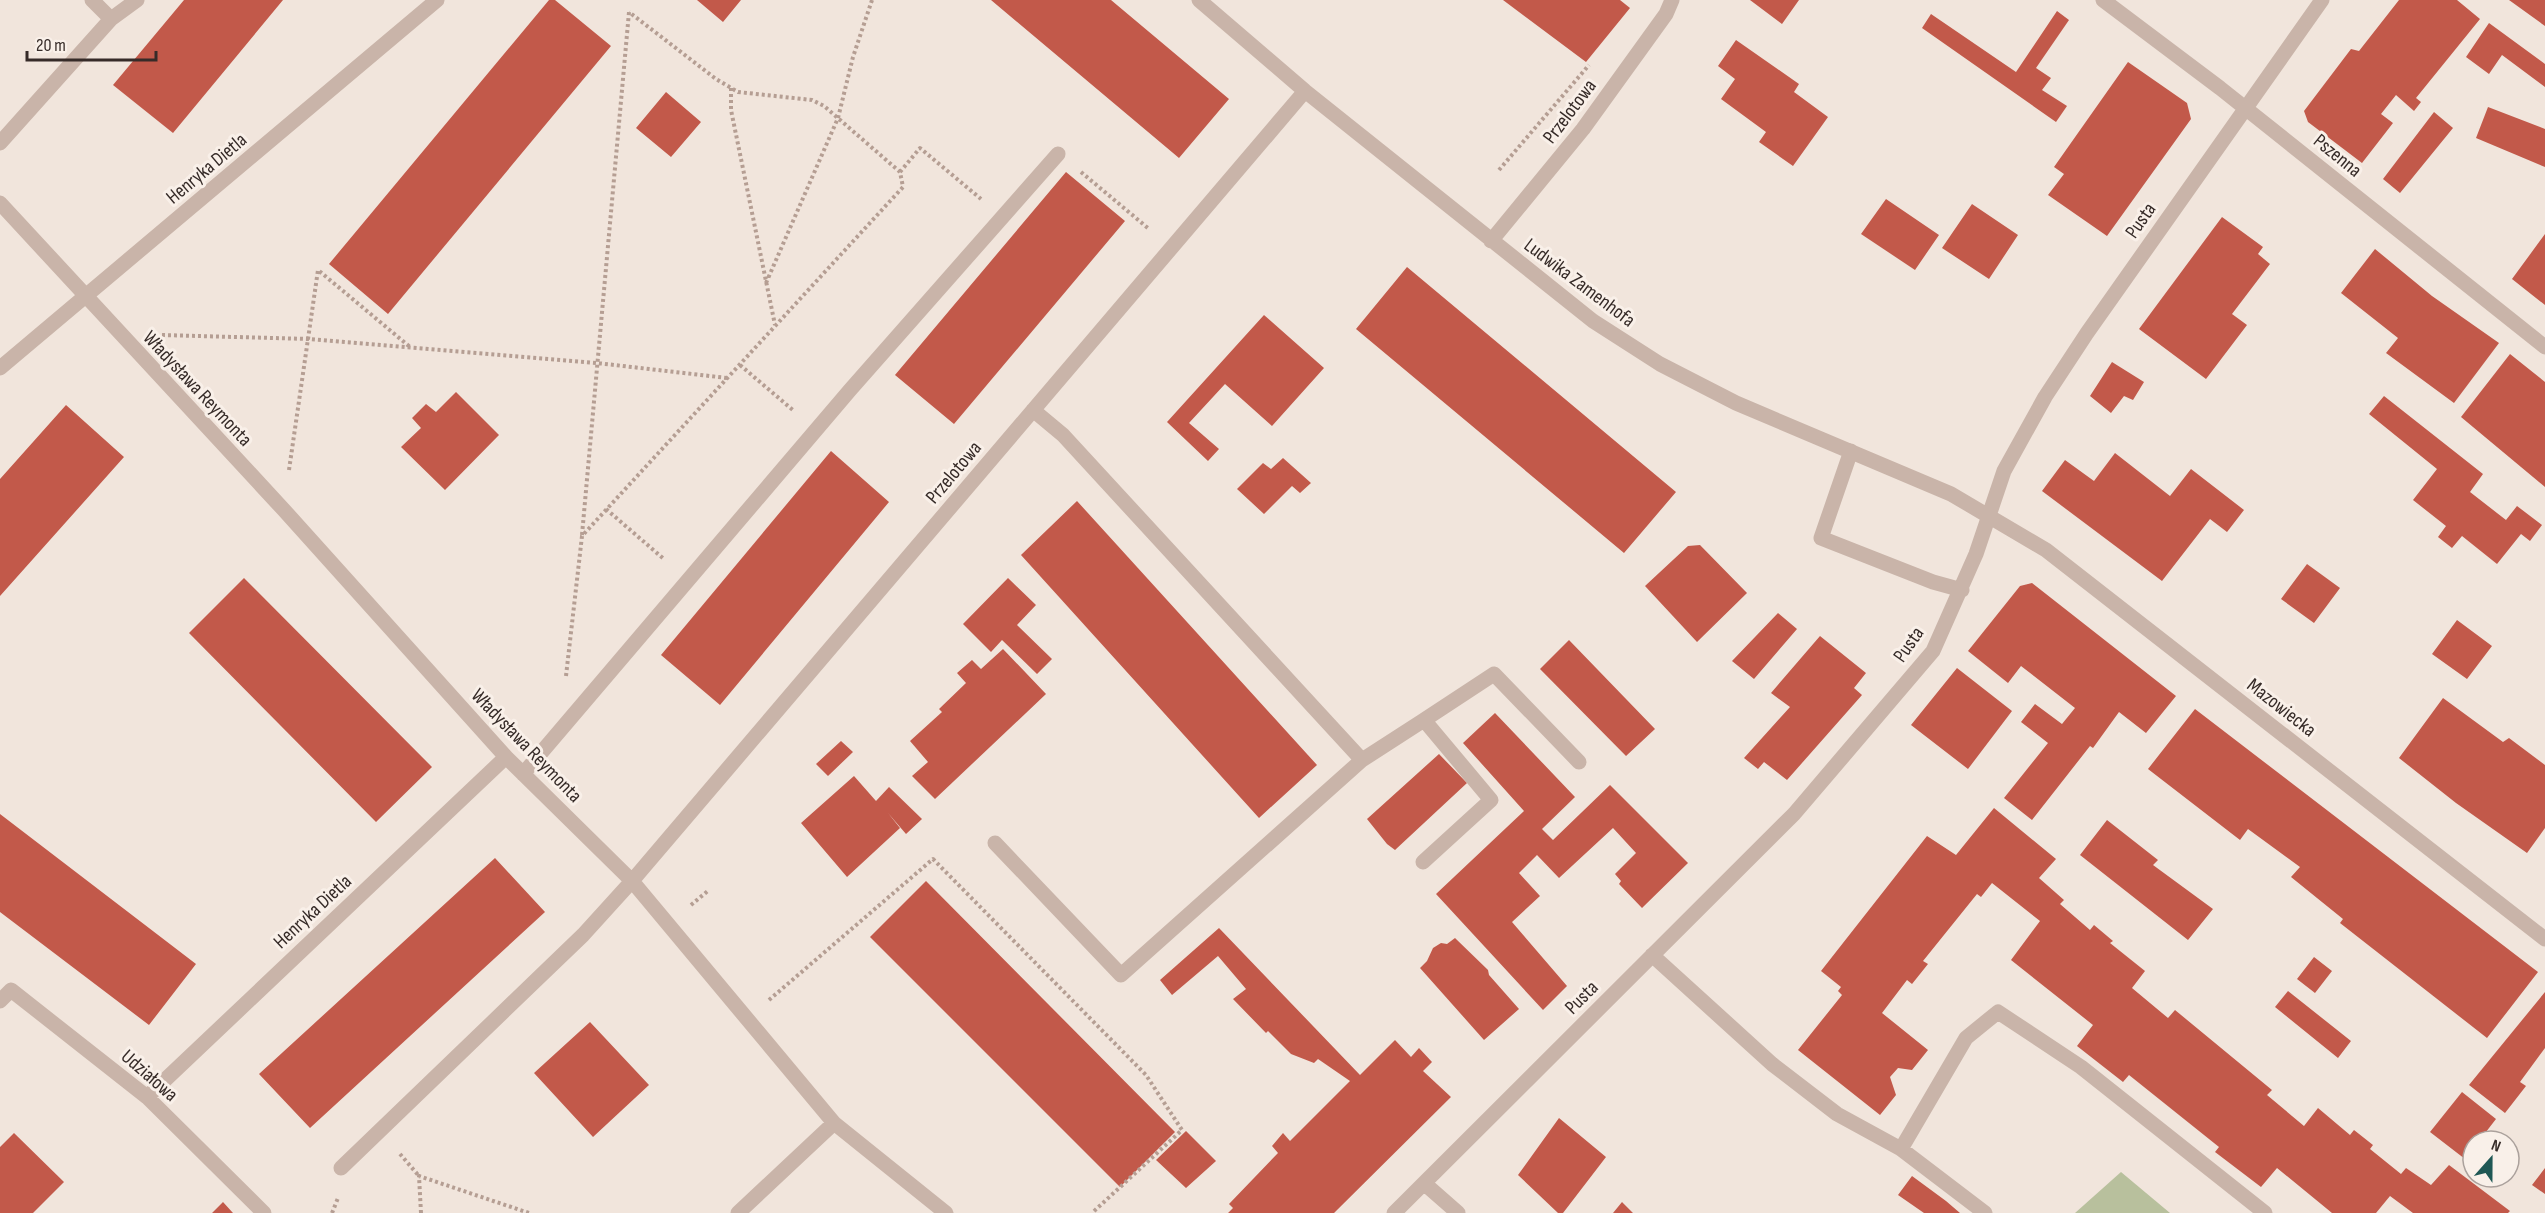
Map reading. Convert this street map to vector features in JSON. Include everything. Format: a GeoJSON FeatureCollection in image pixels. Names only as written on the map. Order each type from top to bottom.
{"type":"FeatureCollection","features":[{"type":"Feature","properties":{"kind":"street"},"geometry":{"type":"LineString","coordinates":[[92,0],[111,19]]}},
{"type":"Feature","properties":{"kind":"street"},"geometry":{"type":"LineString","coordinates":[[0,143],[111,19],[137,0]]}},
{"type":"Feature","properties":{"kind":"street","name":"Henryka Dietla"},"geometry":{"type":"LineString","coordinates":[[0,368],[437,0]]}},
{"type":"Feature","properties":{"kind":"street","name":"Ludwika Zamenhofa"},"geometry":{"type":"LineString","coordinates":[[1199,0],[1305,91],[1593,321],[1660,364],[1736,403],[1951,494],[1987,516]]}},
{"type":"Feature","properties":{"kind":"street","name":"Przelotowa"},"geometry":{"type":"LineString","coordinates":[[1491,241],[1583,129],[1666,14],[1672,0]]}},
{"type":"Feature","properties":{"kind":"street","name":"Pszenna"},"geometry":{"type":"LineString","coordinates":[[2103,0],[2245,108],[2545,347]]}},
{"type":"Feature","properties":{"kind":"street","name":"Pusta"},"geometry":{"type":"LineString","coordinates":[[1394,1213],[1794,814],[1933,651],[1962,590],[2004,471],[2045,397],[2322,0]]}},
{"type":"Feature","properties":{"kind":"street","name":"Przelotowa"},"geometry":{"type":"LineString","coordinates":[[341,1168],[583,935],[633,881],[1305,91]]}},
{"type":"Feature","properties":{"kind":"street"},"geometry":{"type":"LineString","coordinates":[[523,774],[815,430],[1058,154]]}},
{"type":"Feature","properties":{"kind":"street","name":"Władysława Reymonta"},"geometry":{"type":"LineString","coordinates":[[0,203],[283,509],[506,757],[633,881],[834,1123],[946,1213]]}},
{"type":"Feature","properties":{"kind":"street"},"geometry":{"type":"LineString","coordinates":[[1033,410],[1064,435],[1362,760]]}},
{"type":"Feature","properties":{"kind":"street"},"geometry":{"type":"LineString","coordinates":[[1851,451],[1821,538],[1933,582],[1962,590]]}},
{"type":"Feature","properties":{"kind":"street","name":"Mazowiecka"},"geometry":{"type":"LineString","coordinates":[[1987,516],[2046,550],[2545,939]]}},
{"type":"Feature","properties":{"kind":"street"},"geometry":{"type":"LineString","coordinates":[[995,843],[1121,975],[1362,760],[1494,674],[1579,762]]}},
{"type":"Feature","properties":{"kind":"street"},"geometry":{"type":"LineString","coordinates":[[1423,862],[1491,800],[1424,720]]}},
{"type":"Feature","properties":{"kind":"street","name":"Henryka Dietla"},"geometry":{"type":"LineString","coordinates":[[147,1096],[506,757]]}},
{"type":"Feature","properties":{"kind":"street"},"geometry":{"type":"LineString","coordinates":[[1652,955],[1772,1064],[1837,1114],[1901,1149],[1985,1213]]}},
{"type":"Feature","properties":{"kind":"street","name":"Udziałowa"},"geometry":{"type":"LineString","coordinates":[[0,1001],[11,990],[147,1096],[264,1213]]}},
{"type":"Feature","properties":{"kind":"street"},"geometry":{"type":"LineString","coordinates":[[1901,1149],[1966,1038],[1998,1012],[2081,1067],[2265,1213]]}},
{"type":"Feature","properties":{"kind":"street"},"geometry":{"type":"LineString","coordinates":[[738,1213],[834,1123]]}},
{"type":"Feature","properties":{"kind":"street"},"geometry":{"type":"LineString","coordinates":[[1425,1184],[1458,1213]]}},
{"type":"Feature","properties":{"kind":"path"},"geometry":{"type":"LineString","coordinates":[[766,283],[838,118],[853,57],[872,0]]}},
{"type":"Feature","properties":{"kind":"path"},"geometry":{"type":"LineString","coordinates":[[559,734],[582,536],[629,12],[738,92],[812,100],[838,118],[900,172],[903,187],[582,536]]}},
{"type":"Feature","properties":{"kind":"path"},"geometry":{"type":"LineString","coordinates":[[1499,170],[1590,63]]}},
{"type":"Feature","properties":{"kind":"path"},"geometry":{"type":"LineString","coordinates":[[731,88],[731,110],[775,325]]}},
{"type":"Feature","properties":{"kind":"path"},"geometry":{"type":"LineString","coordinates":[[900,172],[920,148],[1003,217]]}},
{"type":"Feature","properties":{"kind":"path"},"geometry":{"type":"LineString","coordinates":[[1058,154],[1154,233]]}},
{"type":"Feature","properties":{"kind":"path"},"geometry":{"type":"LineString","coordinates":[[283,509],[318,270],[411,348]]}},
{"type":"Feature","properties":{"kind":"path"},"geometry":{"type":"LineString","coordinates":[[120,333],[309,339],[597,363],[727,378]]}},
{"type":"Feature","properties":{"kind":"path"},"geometry":{"type":"LineString","coordinates":[[740,365],[815,430]]}},
{"type":"Feature","properties":{"kind":"path"},"geometry":{"type":"LineString","coordinates":[[606,510],[689,581]]}},
{"type":"Feature","properties":{"kind":"path"},"geometry":{"type":"LineString","coordinates":[[747,1018],[933,859],[1146,1074],[1182,1130],[1092,1213]]}},
{"type":"Feature","properties":{"kind":"path"},"geometry":{"type":"LineString","coordinates":[[421,1213],[419,1176],[529,1213]]}},
{"type":"Feature","properties":{"kind":"green space"},"geometry":{"type":"Polygon","coordinates":[[[2121,1172],[2170,1213],[2075,1213],[2121,1172]]]}},
{"type":"Feature","properties":{"kind":"building"},"geometry":{"type":"Polygon","coordinates":[[[184,0],[283,0],[173,133],[113,85],[184,0]]]}},
{"type":"Feature","properties":{"kind":"building"},"geometry":{"type":"Polygon","coordinates":[[[549,0],[555,0],[611,46],[388,314],[329,264],[549,0]]]}},
{"type":"Feature","properties":{"kind":"building"},"geometry":{"type":"Polygon","coordinates":[[[697,0],[741,0],[723,22],[697,0]]]}},
{"type":"Feature","properties":{"kind":"building"},"geometry":{"type":"Polygon","coordinates":[[[991,0],[1111,0],[1229,99],[1179,158],[991,0]]]}},
{"type":"Feature","properties":{"kind":"building"},"geometry":{"type":"Polygon","coordinates":[[[1503,0],[1620,0],[1630,8],[1586,62],[1503,0]]]}},
{"type":"Feature","properties":{"kind":"building"},"geometry":{"type":"Polygon","coordinates":[[[1750,0],[1799,0],[1782,24],[1750,0]]]}},
{"type":"Feature","properties":{"kind":"building"},"geometry":{"type":"Polygon","coordinates":[[[2399,0],[2457,0],[2480,19],[2416,98],[2421,102],[2414,111],[2396,95],[2381,114],[2393,123],[2362,163],[2308,122],[2304,111],[2351,49],[2359,51],[2399,0]]]}},
{"type":"Feature","properties":{"kind":"building"},"geometry":{"type":"Polygon","coordinates":[[[2509,0],[2545,0],[2545,26],[2509,0]]]}},
{"type":"Feature","properties":{"kind":"building"},"geometry":{"type":"Polygon","coordinates":[[[2057,11],[2069,20],[2036,68],[2051,78],[2042,90],[2067,106],[2056,122],[1922,28],[1931,14],[2016,72],[2057,11]]]}},
{"type":"Feature","properties":{"kind":"building"},"geometry":{"type":"Polygon","coordinates":[[[2489,23],[2545,64],[2545,87],[2502,55],[2489,74],[2466,57],[2489,23]]]}},
{"type":"Feature","properties":{"kind":"building"},"geometry":{"type":"Polygon","coordinates":[[[1736,40],[1799,84],[1794,92],[1828,117],[1793,166],[1759,142],[1766,132],[1721,99],[1735,79],[1718,66],[1736,40]]]}},
{"type":"Feature","properties":{"kind":"building"},"geometry":{"type":"Polygon","coordinates":[[[2128,62],[2187,103],[2191,119],[2107,236],[2048,195],[2064,174],[2054,167],[2128,62]]]}},
{"type":"Feature","properties":{"kind":"building"},"geometry":{"type":"Polygon","coordinates":[[[666,92],[701,122],[671,157],[636,128],[666,92]]]}},
{"type":"Feature","properties":{"kind":"building"},"geometry":{"type":"Polygon","coordinates":[[[2488,107],[2545,129],[2545,167],[2476,138],[2488,107]]]}},
{"type":"Feature","properties":{"kind":"building"},"geometry":{"type":"Polygon","coordinates":[[[2434,112],[2453,128],[2400,193],[2383,179],[2434,112]]]}},
{"type":"Feature","properties":{"kind":"building"},"geometry":{"type":"Polygon","coordinates":[[[1066,172],[1125,221],[954,424],[895,375],[1066,172]]]}},
{"type":"Feature","properties":{"kind":"building"},"geometry":{"type":"Polygon","coordinates":[[[1886,199],[1939,235],[1915,270],[1861,234],[1886,199]]]}},
{"type":"Feature","properties":{"kind":"building"},"geometry":{"type":"Polygon","coordinates":[[[1972,204],[2018,235],[1989,279],[1942,248],[1972,204]]]}},
{"type":"Feature","properties":{"kind":"building"},"geometry":{"type":"Polygon","coordinates":[[[2222,217],[2263,247],[2258,254],[2270,264],[2232,314],[2247,325],[2206,379],[2139,329],[2222,217]]]}},
{"type":"Feature","properties":{"kind":"building"},"geometry":{"type":"Polygon","coordinates":[[[2545,234],[2545,305],[2512,279],[2545,234]]]}},
{"type":"Feature","properties":{"kind":"building"},"geometry":{"type":"Polygon","coordinates":[[[2375,249],[2432,296],[2499,343],[2454,403],[2386,353],[2398,338],[2341,293],[2375,249]]]}},
{"type":"Feature","properties":{"kind":"building"},"geometry":{"type":"Polygon","coordinates":[[[1407,267],[1676,492],[1624,553],[1356,329],[1407,267]]]}},
{"type":"Feature","properties":{"kind":"building"},"geometry":{"type":"Polygon","coordinates":[[[1264,315],[1324,368],[1272,426],[1225,384],[1189,423],[1219,449],[1208,461],[1167,422],[1264,315]]]}},
{"type":"Feature","properties":{"kind":"building"},"geometry":{"type":"Polygon","coordinates":[[[2510,354],[2545,382],[2545,487],[2461,417],[2510,354]]]}},
{"type":"Feature","properties":{"kind":"building"},"geometry":{"type":"Polygon","coordinates":[[[2112,362],[2144,382],[2133,400],[2124,396],[2111,413],[2090,396],[2112,362]]]}},
{"type":"Feature","properties":{"kind":"building"},"geometry":{"type":"Polygon","coordinates":[[[456,392],[499,435],[445,490],[401,447],[421,428],[412,418],[426,404],[436,412],[456,392]]]}},
{"type":"Feature","properties":{"kind":"building"},"geometry":{"type":"Polygon","coordinates":[[[2384,396],[2483,474],[2470,492],[2506,520],[2517,506],[2542,525],[2530,541],[2521,534],[2497,564],[2462,536],[2452,548],[2438,537],[2446,526],[2413,500],[2437,469],[2369,414],[2384,396]]]}},
{"type":"Feature","properties":{"kind":"building"},"geometry":{"type":"Polygon","coordinates":[[[66,405],[124,457],[0,596],[0,479],[66,405]]]}},
{"type":"Feature","properties":{"kind":"building"},"geometry":{"type":"Polygon","coordinates":[[[831,451],[889,502],[720,705],[661,655],[831,451]]]}},
{"type":"Feature","properties":{"kind":"building"},"geometry":{"type":"Polygon","coordinates":[[[2115,453],[2170,496],[2191,469],[2244,510],[2227,532],[2210,519],[2162,581],[2042,491],[2065,460],[2094,481],[2115,453]]]}},
{"type":"Feature","properties":{"kind":"building"},"geometry":{"type":"Polygon","coordinates":[[[1283,458],[1311,483],[1300,493],[1292,486],[1264,514],[1237,489],[1263,463],[1271,469],[1283,458]]]}},
{"type":"Feature","properties":{"kind":"building"},"geometry":{"type":"Polygon","coordinates":[[[1077,501],[1317,765],[1259,818],[1021,555],[1077,501]]]}},
{"type":"Feature","properties":{"kind":"building"},"geometry":{"type":"Polygon","coordinates":[[[1700,545],[1747,593],[1697,642],[1645,586],[1688,546],[1700,545]]]}},
{"type":"Feature","properties":{"kind":"building"},"geometry":{"type":"Polygon","coordinates":[[[2307,564],[2340,588],[2314,623],[2281,599],[2307,564]]]}},
{"type":"Feature","properties":{"kind":"building"},"geometry":{"type":"Polygon","coordinates":[[[244,578],[432,767],[376,822],[189,633],[244,578]]]}},
{"type":"Feature","properties":{"kind":"building"},"geometry":{"type":"Polygon","coordinates":[[[1008,578],[1036,605],[1017,625],[1052,659],[1037,674],[1002,640],[991,652],[963,624],[1008,578]]]}},
{"type":"Feature","properties":{"kind":"building"},"geometry":{"type":"Polygon","coordinates":[[[2032,583],[2176,696],[2146,733],[2119,712],[2093,748],[2090,746],[2032,820],[2004,798],[2048,743],[2021,722],[2035,704],[2062,724],[2075,708],[2021,666],[2008,683],[1968,651],[2020,586],[2032,583]]]}},
{"type":"Feature","properties":{"kind":"building"},"geometry":{"type":"Polygon","coordinates":[[[1778,613],[1797,629],[1754,679],[1732,661],[1778,613]]]}},
{"type":"Feature","properties":{"kind":"building"},"geometry":{"type":"Polygon","coordinates":[[[2457,620],[2492,646],[2467,679],[2432,654],[2457,620]]]}},
{"type":"Feature","properties":{"kind":"building"},"geometry":{"type":"Polygon","coordinates":[[[1820,636],[1866,673],[1854,688],[1862,695],[1787,780],[1764,762],[1758,769],[1744,758],[1790,707],[1771,693],[1820,636]]]}},
{"type":"Feature","properties":{"kind":"building"},"geometry":{"type":"Polygon","coordinates":[[[1569,640],[1655,729],[1626,756],[1540,669],[1569,640]]]}},
{"type":"Feature","properties":{"kind":"building"},"geometry":{"type":"Polygon","coordinates":[[[1003,649],[1046,694],[935,799],[912,776],[928,762],[910,741],[942,712],[939,709],[966,683],[957,673],[972,660],[981,669],[1003,649]]]}},
{"type":"Feature","properties":{"kind":"building"},"geometry":{"type":"Polygon","coordinates":[[[1957,668],[2012,711],[1968,769],[1911,725],[1957,668]]]}},
{"type":"Feature","properties":{"kind":"building"},"geometry":{"type":"Polygon","coordinates":[[[2443,698],[2503,742],[2509,738],[2545,765],[2545,828],[2527,853],[2456,803],[2399,758],[2443,698]]]}},
{"type":"Feature","properties":{"kind":"building"},"geometry":{"type":"Polygon","coordinates":[[[2195,709],[2538,972],[2487,1038],[2340,923],[2343,919],[2291,877],[2300,867],[2248,829],[2240,840],[2148,769],[2195,709]]]}},
{"type":"Feature","properties":{"kind":"building"},"geometry":{"type":"Polygon","coordinates":[[[1495,713],[1575,797],[1542,829],[1553,840],[1610,785],[1688,863],[1642,908],[1619,884],[1621,881],[1615,874],[1636,853],[1613,828],[1559,878],[1537,855],[1519,873],[1540,896],[1512,922],[1567,986],[1543,1010],[1436,894],[1524,811],[1463,743],[1495,713]]]}},
{"type":"Feature","properties":{"kind":"building"},"geometry":{"type":"Polygon","coordinates":[[[841,741],[853,752],[828,776],[816,764],[841,741]]]}},
{"type":"Feature","properties":{"kind":"building"},"geometry":{"type":"Polygon","coordinates":[[[1439,754],[1467,783],[1395,850],[1387,844],[1367,819],[1439,754]]]}},
{"type":"Feature","properties":{"kind":"building"},"geometry":{"type":"Polygon","coordinates":[[[854,776],[876,801],[889,787],[922,819],[906,834],[888,813],[900,828],[847,877],[801,823],[854,776]]]}},
{"type":"Feature","properties":{"kind":"building"},"geometry":{"type":"Polygon","coordinates":[[[1994,808],[2056,859],[2039,878],[2064,900],[2060,904],[2090,930],[2094,925],[2113,941],[2110,943],[2145,971],[2132,988],[2168,1018],[2175,1010],[2272,1090],[2267,1095],[2304,1126],[2318,1108],[2350,1135],[2354,1130],[2373,1145],[2370,1149],[2401,1174],[2406,1168],[2431,1185],[2449,1165],[2461,1174],[2461,1189],[2481,1189],[2510,1211],[2508,1213],[2413,1213],[2390,1196],[2376,1213],[2332,1213],[2277,1168],[2261,1187],[2215,1152],[2219,1147],[2129,1075],[2123,1082],[2077,1046],[2093,1025],[2011,960],[2040,921],[1992,883],[1981,897],[1977,894],[1923,961],[1928,964],[1912,984],[1907,980],[1882,1013],[1928,1050],[1912,1070],[1898,1068],[1890,1077],[1896,1095],[1880,1115],[1798,1050],[1842,995],[1838,991],[1841,987],[1821,971],[1927,836],[1956,855],[1994,808]]]}},
{"type":"Feature","properties":{"kind":"building"},"geometry":{"type":"Polygon","coordinates":[[[0,814],[196,964],[149,1025],[0,912],[0,814]]]}},
{"type":"Feature","properties":{"kind":"building"},"geometry":{"type":"Polygon","coordinates":[[[2107,820],[2158,860],[2153,865],[2213,909],[2188,940],[2080,855],[2107,820]]]}},
{"type":"Feature","properties":{"kind":"building"},"geometry":{"type":"Polygon","coordinates":[[[495,858],[545,912],[310,1128],[259,1074],[495,858]]]}},
{"type":"Feature","properties":{"kind":"building"},"geometry":{"type":"Polygon","coordinates":[[[926,881],[1175,1132],[1120,1187],[870,937],[926,881]]]}},
{"type":"Feature","properties":{"kind":"building"},"geometry":{"type":"Polygon","coordinates":[[[1219,928],[1360,1075],[1395,1040],[1411,1057],[1419,1048],[1432,1062],[1423,1071],[1451,1097],[1334,1213],[1228,1213],[1233,1208],[1229,1204],[1278,1153],[1272,1146],[1283,1133],[1290,1141],[1350,1081],[1318,1059],[1314,1063],[1291,1054],[1268,1031],[1266,1033],[1233,999],[1246,989],[1218,956],[1172,995],[1160,980],[1219,928]]]}},
{"type":"Feature","properties":{"kind":"building"},"geometry":{"type":"Polygon","coordinates":[[[1455,938],[1488,970],[1489,975],[1519,1009],[1484,1040],[1420,968],[1427,961],[1433,948],[1441,943],[1447,944],[1455,938]]]}},
{"type":"Feature","properties":{"kind":"building"},"geometry":{"type":"Polygon","coordinates":[[[2314,957],[2332,971],[2315,993],[2297,979],[2314,957]]]}},
{"type":"Feature","properties":{"kind":"building"},"geometry":{"type":"Polygon","coordinates":[[[2288,991],[2351,1041],[2338,1058],[2275,1007],[2288,991]]]}},
{"type":"Feature","properties":{"kind":"building"},"geometry":{"type":"Polygon","coordinates":[[[2545,992],[2545,1048],[2520,1082],[2526,1086],[2505,1113],[2469,1085],[2545,992]]]}},
{"type":"Feature","properties":{"kind":"building"},"geometry":{"type":"Polygon","coordinates":[[[590,1022],[649,1085],[593,1137],[534,1073],[590,1022]]]}},
{"type":"Feature","properties":{"kind":"building"},"geometry":{"type":"Polygon","coordinates":[[[2462,1092],[2496,1119],[2488,1129],[2461,1129],[2461,1156],[2430,1132],[2462,1092]]]}},
{"type":"Feature","properties":{"kind":"building"},"geometry":{"type":"Polygon","coordinates":[[[1559,1118],[1606,1157],[1563,1213],[1558,1213],[1518,1175],[1559,1118]]]}},
{"type":"Feature","properties":{"kind":"building"},"geometry":{"type":"Polygon","coordinates":[[[1186,1131],[1216,1161],[1186,1188],[1156,1160],[1186,1131]]]}},
{"type":"Feature","properties":{"kind":"building"},"geometry":{"type":"Polygon","coordinates":[[[14,1133],[64,1182],[33,1213],[0,1213],[0,1147],[14,1133]]]}},
{"type":"Feature","properties":{"kind":"building"},"geometry":{"type":"Polygon","coordinates":[[[2545,1168],[2545,1194],[2532,1185],[2545,1168]]]}},
{"type":"Feature","properties":{"kind":"building"},"geometry":{"type":"Polygon","coordinates":[[[1912,1176],[1960,1213],[1924,1213],[1898,1195],[1912,1176]]]}},
{"type":"Feature","properties":{"kind":"building"},"geometry":{"type":"Polygon","coordinates":[[[223,1202],[233,1213],[212,1213],[223,1202]]]}},
{"type":"Feature","properties":{"kind":"building"},"geometry":{"type":"Polygon","coordinates":[[[1622,1202],[1633,1213],[1613,1213],[1622,1202]]]}}]}
